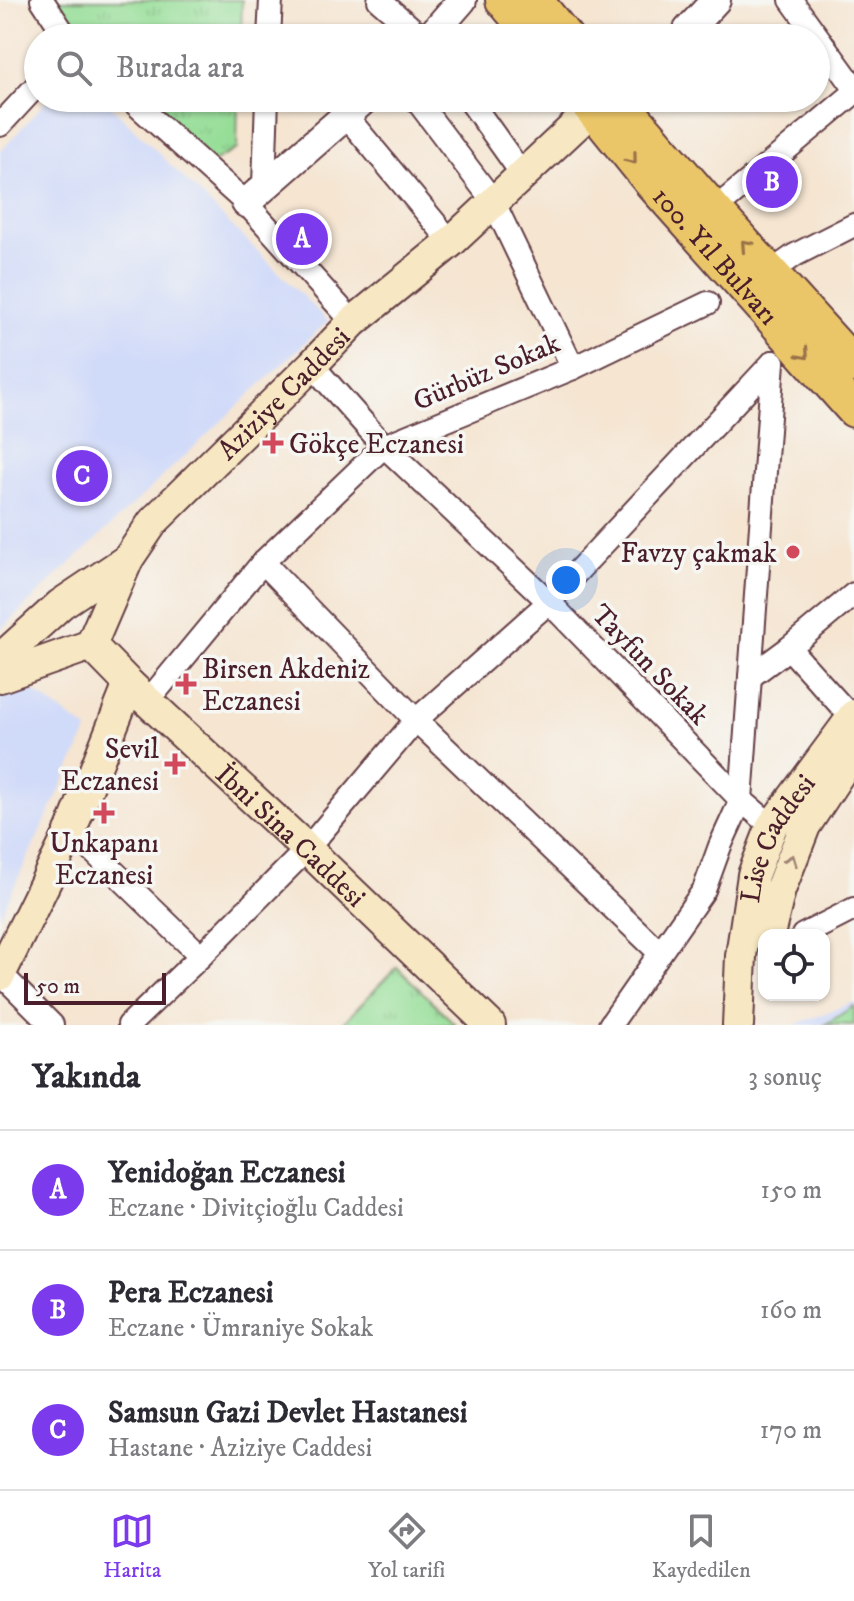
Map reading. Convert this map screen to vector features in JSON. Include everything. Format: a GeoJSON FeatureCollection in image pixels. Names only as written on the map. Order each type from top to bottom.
{"type":"FeatureCollection","features":[{"type":"Feature","properties":{"kind":"main road"},"geometry":{"type":"LineString","coordinates":[[503,0],[523,24]]}},
{"type":"Feature","properties":{"kind":"main road"},"geometry":{"type":"LineString","coordinates":[[535,0],[555,24]]}},
{"type":"Feature","properties":{"kind":"main road","name":"Aziziye Caddesi"},"geometry":{"type":"LineString","coordinates":[[91,645],[128,559],[153,522],[353,322],[451,242],[587,112]]}},
{"type":"Feature","properties":{"kind":"main road","name":"100. Yıl Bulvarı"},"geometry":{"type":"LineString","coordinates":[[605,112],[651,182],[854,410]]}},
{"type":"Feature","properties":{"kind":"main road","name":"100. Yıl Bulvarı"},"geometry":{"type":"LineString","coordinates":[[609,112],[714,210],[854,365]]}},
{"type":"Feature","properties":{"kind":"main road"},"geometry":{"type":"LineString","coordinates":[[0,659],[61,604],[128,559]]}},
{"type":"Feature","properties":{"kind":"main road"},"geometry":{"type":"LineString","coordinates":[[0,677],[91,645]]}},
{"type":"Feature","properties":{"kind":"main road","name":"İbni Sina Caddesi"},"geometry":{"type":"LineString","coordinates":[[91,645],[490,1025]]}},
{"type":"Feature","properties":{"kind":"main road"},"geometry":{"type":"LineString","coordinates":[[0,974],[138,693]]}},
{"type":"Feature","properties":{"kind":"main road","name":"Lise Caddesi"},"geometry":{"type":"LineString","coordinates":[[738,1025],[741,956],[753,875],[772,826],[853,716]]}},
{"type":"Feature","properties":{"kind":"main road","name":"Lise Caddesi"},"geometry":{"type":"LineString","coordinates":[[770,929],[780,890],[805,826],[854,751]]}},
{"type":"Feature","properties":{"kind":"main road"},"geometry":{"type":"LineString","coordinates":[[752,1025],[753,997],[758,977]]}},
{"type":"Feature","properties":{"kind":"street"},"geometry":{"type":"LineString","coordinates":[[42,0],[58,24]]}},
{"type":"Feature","properties":{"kind":"street"},"geometry":{"type":"LineString","coordinates":[[270,24],[271,0]]}},
{"type":"Feature","properties":{"kind":"street"},"geometry":{"type":"LineString","coordinates":[[379,0],[409,24]]}},
{"type":"Feature","properties":{"kind":"street"},"geometry":{"type":"LineString","coordinates":[[439,24],[462,0]]}},
{"type":"Feature","properties":{"kind":"street"},"geometry":{"type":"LineString","coordinates":[[694,24],[716,0]]}},
{"type":"Feature","properties":{"kind":"street"},"geometry":{"type":"LineString","coordinates":[[791,0],[808,24]]}},
{"type":"Feature","properties":{"kind":"street"},"geometry":{"type":"LineString","coordinates":[[830,56],[854,90],[830,111]]}},
{"type":"Feature","properties":{"kind":"street"},"geometry":{"type":"LineString","coordinates":[[0,125],[24,99]]}},
{"type":"Feature","properties":{"kind":"street"},"geometry":{"type":"LineString","coordinates":[[147,112],[255,194],[353,322]]}},
{"type":"Feature","properties":{"kind":"street"},"geometry":{"type":"LineString","coordinates":[[255,194],[265,112]]}},
{"type":"Feature","properties":{"kind":"street"},"geometry":{"type":"LineString","coordinates":[[255,194],[350,112]]}},
{"type":"Feature","properties":{"kind":"street"},"geometry":{"type":"LineString","coordinates":[[360,112],[451,242]]}},
{"type":"Feature","properties":{"kind":"street"},"geometry":{"type":"LineString","coordinates":[[426,112],[493,201],[573,368]]}},
{"type":"Feature","properties":{"kind":"street"},"geometry":{"type":"LineString","coordinates":[[478,112],[522,174]]}},
{"type":"Feature","properties":{"kind":"street"},"geometry":{"type":"LineString","coordinates":[[714,210],[828,112]]}},
{"type":"Feature","properties":{"kind":"street"},"geometry":{"type":"LineString","coordinates":[[771,272],[795,255],[854,225]]}},
{"type":"Feature","properties":{"kind":"street","name":"Gürbüz Sokak"},"geometry":{"type":"LineString","coordinates":[[138,693],[263,562],[384,446],[573,368],[708,303]]}},
{"type":"Feature","properties":{"kind":"street"},"geometry":{"type":"LineString","coordinates":[[129,1025],[307,849],[416,720],[549,602],[773,362],[741,800],[704,890],[610,1025]]}},
{"type":"Feature","properties":{"kind":"street","name":"Tayfun Sokak"},"geometry":{"type":"LineString","coordinates":[[312,365],[384,446],[549,602],[741,800],[772,826]]}},
{"type":"Feature","properties":{"kind":"street"},"geometry":{"type":"LineString","coordinates":[[263,562],[416,720],[660,953]]}},
{"type":"Feature","properties":{"kind":"street"},"geometry":{"type":"LineString","coordinates":[[750,677],[854,594]]}},
{"type":"Feature","properties":{"kind":"street"},"geometry":{"type":"LineString","coordinates":[[789,648],[853,716]]}},
{"type":"Feature","properties":{"kind":"street"},"geometry":{"type":"LineString","coordinates":[[71,830],[201,956]]}},
{"type":"Feature","properties":{"kind":"street"},"geometry":{"type":"LineString","coordinates":[[720,846],[753,875]]}},
{"type":"Feature","properties":{"kind":"street"},"geometry":{"type":"LineString","coordinates":[[815,929],[854,909]]}},
{"type":"Feature","properties":{"kind":"street"},"geometry":{"type":"LineString","coordinates":[[0,974],[52,1025]]}},
{"type":"Feature","properties":{"kind":"shaded area"},"geometry":{"type":"Polygon","coordinates":[[[36,112],[117,112],[328,321],[0,630],[0,152],[36,112]]]}},
{"type":"Feature","properties":{"kind":"shaded area"},"geometry":{"type":"Polygon","coordinates":[[[18,680],[88,730],[0,917],[0,694],[18,680]]]}},
{"type":"Feature","properties":{"kind":"shaded area"},"geometry":{"type":"Polygon","coordinates":[[[854,1002],[854,1025],[794,1025],[854,1002]]]}},
{"type":"Feature","properties":{"kind":"green space"},"geometry":{"type":"Polygon","coordinates":[[[57,0],[242,0],[241,24],[70,24],[57,0]]]}},
{"type":"Feature","properties":{"kind":"green space"},"geometry":{"type":"Polygon","coordinates":[[[159,112],[238,112],[237,149],[213,162],[159,112]]]}},
{"type":"Feature","properties":{"kind":"green space"},"geometry":{"type":"Polygon","coordinates":[[[397,967],[456,1025],[341,1025],[397,967]]]}},
{"type":"Feature","properties":{"kind":"green space"},"geometry":{"type":"Polygon","coordinates":[[[854,1006],[854,1025],[826,1024],[854,1006]]]}},
{"type":"Feature","properties":{"kind":"place","name":"Pera Eczanesi"},"geometry":{"type":"Point","coordinates":[772,182]}},
{"type":"Feature","properties":{"kind":"place","name":"Yenidoğan Eczanesi"},"geometry":{"type":"Point","coordinates":[302,239]}},
{"type":"Feature","properties":{"kind":"place","name":"Gökçe Eczanesi"},"geometry":{"type":"Point","coordinates":[273,443]}},
{"type":"Feature","properties":{"kind":"place","name":"Samsun Gazi Devlet Hastanesi"},"geometry":{"type":"Point","coordinates":[82,476]}},
{"type":"Feature","properties":{"kind":"place","name":"Favzy çakmak"},"geometry":{"type":"Point","coordinates":[793,552]}},
{"type":"Feature","properties":{"kind":"place","name":"Birsen Akdeniz Eczanesi"},"geometry":{"type":"Point","coordinates":[186,684]}},
{"type":"Feature","properties":{"kind":"place","name":"Sevil Eczanesi"},"geometry":{"type":"Point","coordinates":[175,764]}},
{"type":"Feature","properties":{"kind":"place","name":"Unkapanı Eczanesi"},"geometry":{"type":"Point","coordinates":[104,813]}}]}
